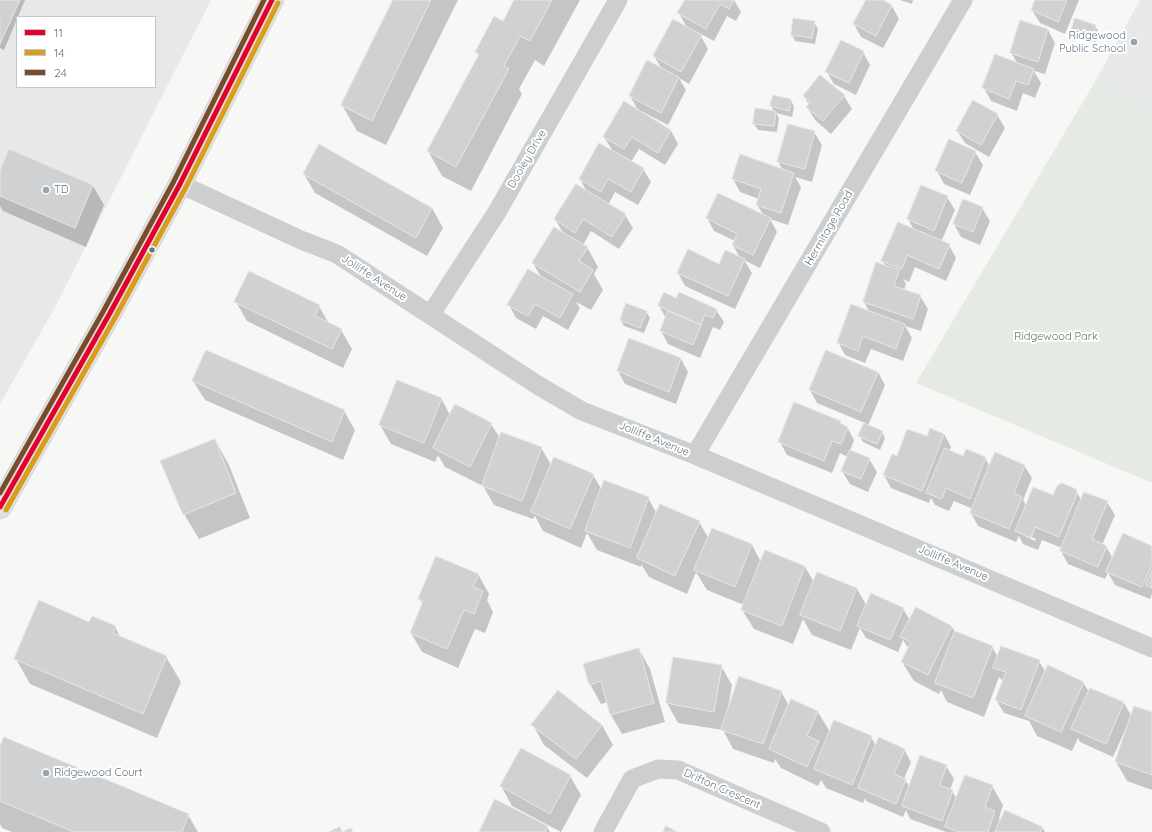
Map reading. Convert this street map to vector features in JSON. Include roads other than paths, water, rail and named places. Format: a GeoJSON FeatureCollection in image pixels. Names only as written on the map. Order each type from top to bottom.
{"type":"FeatureCollection","features":[{"type":"Feature","properties":{"kind":"main road"},"geometry":{"type":"LineString","coordinates":[[0,507],[110,313],[180,184],[272,0]]}},
{"type":"Feature","properties":{"kind":"street","name":"Dooley Drive"},"geometry":{"type":"LineString","coordinates":[[431,314],[497,212],[618,0]]}},
{"type":"Feature","properties":{"kind":"street","name":"Hermitage Road"},"geometry":{"type":"LineString","coordinates":[[695,455],[963,0]]}},
{"type":"Feature","properties":{"kind":"street","name":"Jolliffe Avenue"},"geometry":{"type":"LineString","coordinates":[[180,184],[301,240],[337,254],[539,386],[582,411],[695,455],[1152,648]]}},
{"type":"Feature","properties":{"kind":"street","name":"Drifton Crescent"},"geometry":{"type":"LineString","coordinates":[[603,832],[632,779],[658,769],[678,770],[821,832]]}},
{"type":"Feature","properties":{"kind":"place","name":"Ridgewood Public School"},"geometry":{"type":"Point","coordinates":[1134,42]}},
{"type":"Feature","properties":{"kind":"place","name":"TD"},"geometry":{"type":"Point","coordinates":[46,190]}},
{"type":"Feature","properties":{"kind":"place","name":"Ridgewood Court"},"geometry":{"type":"Point","coordinates":[46,773]}},
{"type":"Feature","properties":{"kind":"park label","name":"Ridgewood Park"},"geometry":{"type":"Point","coordinates":[1056,337]}}]}
